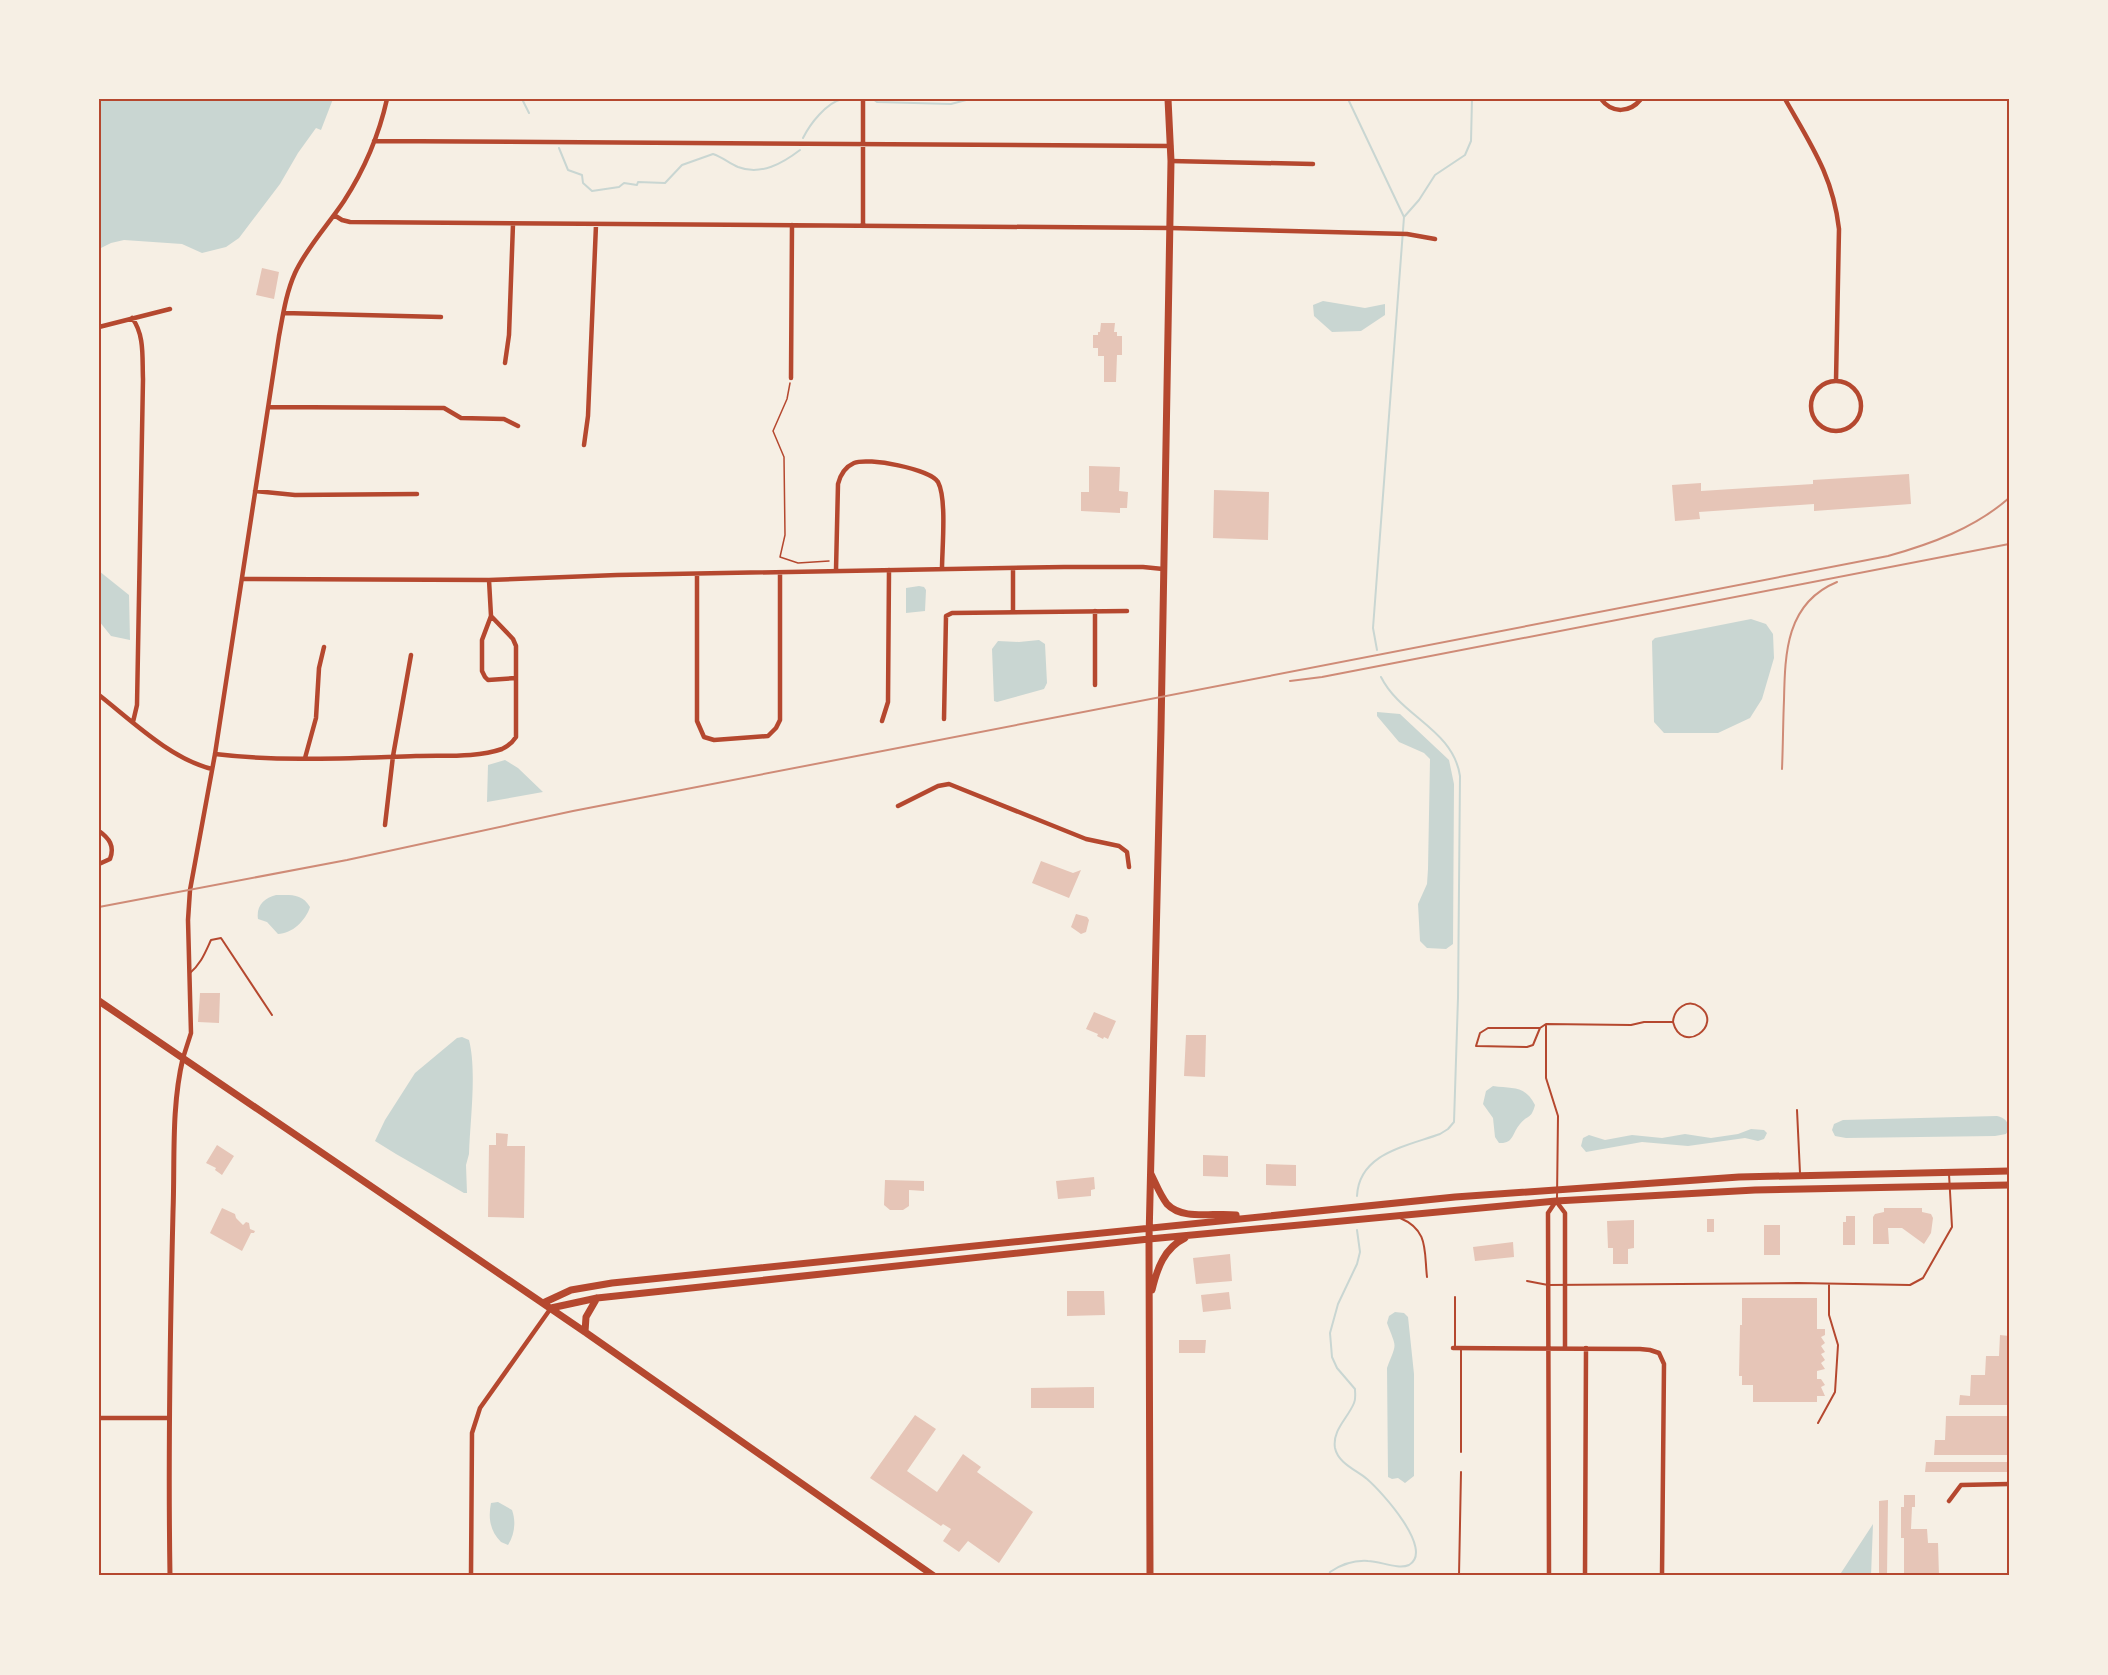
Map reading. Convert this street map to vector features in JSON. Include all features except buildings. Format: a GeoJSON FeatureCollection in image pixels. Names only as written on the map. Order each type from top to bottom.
{"type":"FeatureCollection","features":[{"type":"Feature","properties":{"kind":"main road"},"geometry":{"type":"LineString","coordinates":[[1150,1576],[1149,1239],[1170,228],[1171,146],[1168,99]]}},
{"type":"Feature","properties":{"kind":"main road"},"geometry":{"type":"LineString","coordinates":[[99,1001],[551,1308],[934,1576]]}},
{"type":"Feature","properties":{"kind":"main road"},"geometry":{"type":"LineString","coordinates":[[543,1303],[571,1290],[612,1283],[1247,1217],[1557,1189],[1692,1179],[2009,1171]]}},
{"type":"Feature","properties":{"kind":"main road"},"geometry":{"type":"LineString","coordinates":[[1151,1174],[1168,1205],[1179,1212],[1188,1215],[1222,1213],[1247,1217]]}},
{"type":"Feature","properties":{"kind":"main road"},"geometry":{"type":"LineString","coordinates":[[551,1308],[597,1298],[1149,1239],[1556,1201],[1798,1189],[2009,1185]]}},
{"type":"Feature","properties":{"kind":"main road"},"geometry":{"type":"LineString","coordinates":[[1149,1301],[1156,1272],[1163,1258],[1171,1247],[1192,1235]]}},
{"type":"Feature","properties":{"kind":"main road"},"geometry":{"type":"LineString","coordinates":[[585,1332],[586,1317],[597,1298]]}},
{"type":"Feature","properties":{"kind":"street"},"geometry":{"type":"LineString","coordinates":[[170,1576],[169,1418],[176,1097],[190,1033],[190,895],[215,754],[286,299],[298,267],[360,175],[374,141],[387,99]]}},
{"type":"Feature","properties":{"kind":"street"},"geometry":{"type":"LineString","coordinates":[[863,99],[863,226]]}},
{"type":"Feature","properties":{"kind":"street"},"geometry":{"type":"LineString","coordinates":[[1601,99],[1609,107],[1623,110],[1636,105],[1641,99]]}},
{"type":"Feature","properties":{"kind":"street"},"geometry":{"type":"LineString","coordinates":[[1785,99],[1820,161],[1836,205],[1839,238],[1836,381]]}},
{"type":"Feature","properties":{"kind":"street"},"geometry":{"type":"LineString","coordinates":[[374,141],[1171,146]]}},
{"type":"Feature","properties":{"kind":"street"},"geometry":{"type":"LineString","coordinates":[[1171,161],[1313,164]]}},
{"type":"Feature","properties":{"kind":"street"},"geometry":{"type":"LineString","coordinates":[[334,215],[350,222],[1170,228],[1396,234],[1418,235],[1435,239]]}},
{"type":"Feature","properties":{"kind":"street"},"geometry":{"type":"LineString","coordinates":[[505,363],[509,335],[513,224]]}},
{"type":"Feature","properties":{"kind":"street"},"geometry":{"type":"LineString","coordinates":[[584,445],[588,416],[596,225]]}},
{"type":"Feature","properties":{"kind":"street"},"geometry":{"type":"LineString","coordinates":[[791,378],[792,225]]}},
{"type":"Feature","properties":{"kind":"street"},"geometry":{"type":"LineString","coordinates":[[99,327],[170,309]]}},
{"type":"Feature","properties":{"kind":"street"},"geometry":{"type":"LineString","coordinates":[[284,313],[441,316]]}},
{"type":"Feature","properties":{"kind":"street"},"geometry":{"type":"LineString","coordinates":[[132,318],[139,326],[141,336],[143,379],[137,705],[133,722]]}},
{"type":"Feature","properties":{"kind":"street"},"geometry":{"type":"LineString","coordinates":[[1836,381],[1848,384],[1856,392],[1861,409],[1853,425],[1837,431],[1821,426],[1811,410],[1816,391],[1836,381]]}},
{"type":"Feature","properties":{"kind":"street"},"geometry":{"type":"LineString","coordinates":[[268,407],[444,408],[461,418],[504,419],[518,426]]}},
{"type":"Feature","properties":{"kind":"street"},"geometry":{"type":"LineString","coordinates":[[836,570],[840,475],[854,463],[874,461],[909,468],[933,476],[938,482],[943,501],[942,569]]}},
{"type":"Feature","properties":{"kind":"street"},"geometry":{"type":"LineString","coordinates":[[255,491],[295,495],[417,494]]}},
{"type":"Feature","properties":{"kind":"street"},"geometry":{"type":"LineString","coordinates":[[242,579],[489,580],[836,570],[1120,567],[1163,569]]}},
{"type":"Feature","properties":{"kind":"street"},"geometry":{"type":"LineString","coordinates":[[1013,569],[1013,612]]}},
{"type":"Feature","properties":{"kind":"street"},"geometry":{"type":"LineString","coordinates":[[882,721],[888,702],[890,570]]}},
{"type":"Feature","properties":{"kind":"street"},"geometry":{"type":"LineString","coordinates":[[697,574],[697,721],[704,737],[714,740],[768,736],[780,720],[780,573]]}},
{"type":"Feature","properties":{"kind":"street"},"geometry":{"type":"LineString","coordinates":[[489,580],[491,616],[482,640],[482,671],[489,680],[516,678]]}},
{"type":"Feature","properties":{"kind":"street"},"geometry":{"type":"LineString","coordinates":[[1095,611],[1095,685]]}},
{"type":"Feature","properties":{"kind":"street"},"geometry":{"type":"LineString","coordinates":[[944,719],[946,616],[1013,612],[1127,611]]}},
{"type":"Feature","properties":{"kind":"street"},"geometry":{"type":"LineString","coordinates":[[215,754],[239,757],[305,758],[393,756],[480,753],[511,745],[516,737],[515,642],[491,616]]}},
{"type":"Feature","properties":{"kind":"street"},"geometry":{"type":"LineString","coordinates":[[305,758],[316,718],[319,668],[324,648]]}},
{"type":"Feature","properties":{"kind":"street"},"geometry":{"type":"LineString","coordinates":[[385,825],[393,756],[411,655]]}},
{"type":"Feature","properties":{"kind":"street"},"geometry":{"type":"LineString","coordinates":[[99,695],[178,755],[202,767],[212,769]]}},
{"type":"Feature","properties":{"kind":"street"},"geometry":{"type":"LineString","coordinates":[[898,806],[938,786],[949,784],[1086,839],[1119,846],[1127,852],[1129,867]]}},
{"type":"Feature","properties":{"kind":"street"},"geometry":{"type":"LineString","coordinates":[[99,831],[110,841],[112,848],[110,859],[99,864]]}},
{"type":"Feature","properties":{"kind":"street"},"geometry":{"type":"LineString","coordinates":[[1549,1576],[1548,1213],[1556,1201],[1565,1213],[1565,1348]]}},
{"type":"Feature","properties":{"kind":"street"},"geometry":{"type":"LineString","coordinates":[[471,1576],[473,1424],[480,1408],[551,1308]]}},
{"type":"Feature","properties":{"kind":"street"},"geometry":{"type":"LineString","coordinates":[[1456,1348],[1640,1349],[1659,1353],[1664,1364],[1662,1576]]}},
{"type":"Feature","properties":{"kind":"street"},"geometry":{"type":"LineString","coordinates":[[1584,1576],[1586,1348]]}},
{"type":"Feature","properties":{"kind":"street"},"geometry":{"type":"LineString","coordinates":[[99,1418],[169,1418]]}},
{"type":"Feature","properties":{"kind":"street"},"geometry":{"type":"LineString","coordinates":[[1949,1501],[1961,1485],[2009,1484]]}},
{"type":"Feature","properties":{"kind":"lane"},"geometry":{"type":"LineString","coordinates":[[189,974],[203,958],[211,940],[221,938],[272,1015]]}},
{"type":"Feature","properties":{"kind":"lane"},"geometry":{"type":"LineString","coordinates":[[1685,1005],[1696,1005],[1705,1011],[1707,1017],[1703,1032],[1693,1037],[1682,1036],[1673,1022],[1676,1011],[1685,1005]]}},
{"type":"Feature","properties":{"kind":"lane"},"geometry":{"type":"LineString","coordinates":[[1540,1028],[1533,1045],[1527,1047],[1476,1046],[1480,1033],[1488,1028],[1540,1028],[1546,1024],[1631,1025],[1644,1022],[1673,1022]]}},
{"type":"Feature","properties":{"kind":"lane"},"geometry":{"type":"LineString","coordinates":[[1546,1024],[1546,1078],[1558,1116],[1556,1201]]}},
{"type":"Feature","properties":{"kind":"lane"},"geometry":{"type":"LineString","coordinates":[[1797,1110],[1800,1176],[1798,1189]]}},
{"type":"Feature","properties":{"kind":"lane"},"geometry":{"type":"LineString","coordinates":[[1527,1281],[1548,1285],[1910,1285],[1923,1278],[1952,1227],[1949,1172]]}},
{"type":"Feature","properties":{"kind":"lane"},"geometry":{"type":"LineString","coordinates":[[1392,1217],[1412,1224],[1423,1236],[1427,1277]]}},
{"type":"Feature","properties":{"kind":"lane"},"geometry":{"type":"LineString","coordinates":[[1818,1423],[1835,1392],[1838,1345],[1829,1315],[1829,1284]]}},
{"type":"Feature","properties":{"kind":"lane"},"geometry":{"type":"LineString","coordinates":[[1455,1297],[1461,1452]]}},
{"type":"Feature","properties":{"kind":"lane"},"geometry":{"type":"LineString","coordinates":[[1460,1576],[1461,1472]]}},
{"type":"Feature","properties":{"kind":"path"},"geometry":{"type":"LineString","coordinates":[[791,378],[787,399],[773,431],[784,457],[784,535],[780,556],[798,563],[836,561]]}},
{"type":"Feature","properties":{"kind":"shaded area"},"geometry":{"type":"Polygon","coordinates":[[[99,99],[333,99],[321,130],[316,128],[280,184],[239,238],[226,247],[202,253],[182,244],[124,240],[99,249],[99,99]]]}},
{"type":"Feature","properties":{"kind":"shaded area"},"geometry":{"type":"Polygon","coordinates":[[[1323,301],[1365,308],[1385,304],[1385,315],[1361,331],[1332,332],[1314,316],[1313,305],[1323,301]]]}},
{"type":"Feature","properties":{"kind":"shaded area"},"geometry":{"type":"Polygon","coordinates":[[[99,571],[129,595],[130,640],[111,636],[99,621],[99,571]]]}},
{"type":"Feature","properties":{"kind":"shaded area"},"geometry":{"type":"Polygon","coordinates":[[[919,586],[926,590],[925,611],[906,613],[906,588],[919,586]]]}},
{"type":"Feature","properties":{"kind":"shaded area"},"geometry":{"type":"Polygon","coordinates":[[[1751,619],[1766,624],[1773,634],[1774,658],[1762,699],[1750,718],[1718,733],[1664,733],[1654,722],[1652,641],[1655,638],[1751,619]]]}},
{"type":"Feature","properties":{"kind":"shaded area"},"geometry":{"type":"Polygon","coordinates":[[[1039,640],[1045,644],[1047,683],[1044,689],[994,701],[992,649],[998,641],[1039,640]]]}},
{"type":"Feature","properties":{"kind":"shaded area"},"geometry":{"type":"Polygon","coordinates":[[[1377,712],[1400,714],[1449,760],[1454,784],[1453,944],[1446,949],[1427,948],[1420,941],[1418,904],[1427,884],[1428,869],[1430,759],[1424,753],[1399,742],[1377,716],[1377,712]]]}},
{"type":"Feature","properties":{"kind":"shaded area"},"geometry":{"type":"Polygon","coordinates":[[[505,760],[518,768],[543,792],[487,802],[488,765],[505,760]]]}},
{"type":"Feature","properties":{"kind":"shaded area"},"geometry":{"type":"Polygon","coordinates":[[[276,895],[299,897],[310,907],[298,925],[288,932],[278,934],[267,922],[258,919],[258,910],[262,903],[276,895]]]}},
{"type":"Feature","properties":{"kind":"shaded area"},"geometry":{"type":"Polygon","coordinates":[[[462,1037],[469,1040],[473,1066],[469,1154],[466,1165],[467,1193],[375,1141],[385,1120],[415,1073],[457,1038],[462,1037]]]}},
{"type":"Feature","properties":{"kind":"shaded area"},"geometry":{"type":"Polygon","coordinates":[[[1493,1086],[1523,1091],[1535,1105],[1531,1115],[1520,1124],[1510,1140],[1504,1143],[1499,1143],[1495,1137],[1493,1118],[1483,1104],[1486,1091],[1493,1086]]]}},
{"type":"Feature","properties":{"kind":"shaded area"},"geometry":{"type":"Polygon","coordinates":[[[1997,1116],[2007,1122],[2009,1129],[2006,1134],[1846,1138],[1835,1136],[1832,1130],[1834,1124],[1843,1120],[1997,1116]]]}},
{"type":"Feature","properties":{"kind":"shaded area"},"geometry":{"type":"Polygon","coordinates":[[[1751,1129],[1764,1130],[1767,1133],[1764,1139],[1758,1141],[1745,1138],[1688,1146],[1642,1142],[1586,1152],[1581,1146],[1583,1138],[1589,1135],[1605,1140],[1632,1135],[1662,1138],[1685,1134],[1711,1138],[1738,1134],[1751,1129]]]}},
{"type":"Feature","properties":{"kind":"shaded area"},"geometry":{"type":"Polygon","coordinates":[[[1395,1312],[1404,1313],[1408,1317],[1414,1374],[1414,1476],[1405,1483],[1398,1478],[1388,1477],[1387,1368],[1394,1346],[1387,1323],[1389,1316],[1395,1312]]]}},
{"type":"Feature","properties":{"kind":"shaded area"},"geometry":{"type":"Polygon","coordinates":[[[498,1502],[512,1510],[513,1514],[513,1532],[508,1545],[497,1538],[491,1524],[491,1503],[498,1502]]]}},
{"type":"Feature","properties":{"kind":"shaded area"},"geometry":{"type":"Polygon","coordinates":[[[1873,1524],[1871,1576],[1839,1576],[1873,1524]]]}},
{"type":"Feature","properties":{"kind":"waterway"},"geometry":{"type":"LineString","coordinates":[[522,99],[529,113]]}},
{"type":"Feature","properties":{"kind":"waterway"},"geometry":{"type":"LineString","coordinates":[[803,138],[819,115],[830,105],[842,99]]}},
{"type":"Feature","properties":{"kind":"waterway"},"geometry":{"type":"LineString","coordinates":[[873,99],[877,102],[951,104],[970,99]]}},
{"type":"Feature","properties":{"kind":"waterway"},"geometry":{"type":"LineString","coordinates":[[973,99],[1065,99]]}},
{"type":"Feature","properties":{"kind":"waterway"},"geometry":{"type":"LineString","coordinates":[[1348,99],[1404,217],[1373,628],[1377,650]]}},
{"type":"Feature","properties":{"kind":"waterway"},"geometry":{"type":"LineString","coordinates":[[1404,217],[1419,200],[1435,175],[1465,155],[1471,141],[1472,99]]}},
{"type":"Feature","properties":{"kind":"waterway"},"geometry":{"type":"LineString","coordinates":[[559,148],[568,170],[582,175],[583,183],[592,191],[619,187],[624,183],[637,185],[638,182],[665,183],[682,165],[713,154],[738,167],[755,170],[771,167],[800,150]]}},
{"type":"Feature","properties":{"kind":"waterway"},"geometry":{"type":"LineString","coordinates":[[1357,1196],[1360,1181],[1375,1161],[1387,1153],[1440,1134],[1454,1122],[1458,998],[1460,776],[1448,746],[1401,703],[1381,677]]}},
{"type":"Feature","properties":{"kind":"waterway"},"geometry":{"type":"LineString","coordinates":[[1329,1576],[1330,1572],[1335,1569],[1353,1562],[1373,1561],[1405,1566],[1409,1565],[1415,1557],[1411,1534],[1403,1521],[1383,1495],[1340,1458],[1335,1448],[1338,1430],[1355,1401],[1355,1389],[1337,1368],[1332,1357],[1330,1333],[1338,1304],[1357,1264],[1360,1252],[1357,1230]]}},
{"type":"Feature","properties":{"kind":"railway"},"geometry":{"type":"LineString","coordinates":[[99,907],[347,860],[573,811],[1888,556],[1952,534],[1982,518],[2009,498]]}},
{"type":"Feature","properties":{"kind":"railway"},"geometry":{"type":"LineString","coordinates":[[1290,681],[1322,677],[2009,544]]}},
{"type":"Feature","properties":{"kind":"railway"},"geometry":{"type":"LineString","coordinates":[[1782,769],[1784,682],[1792,631],[1807,603],[1820,591],[1837,582]]}}]}
